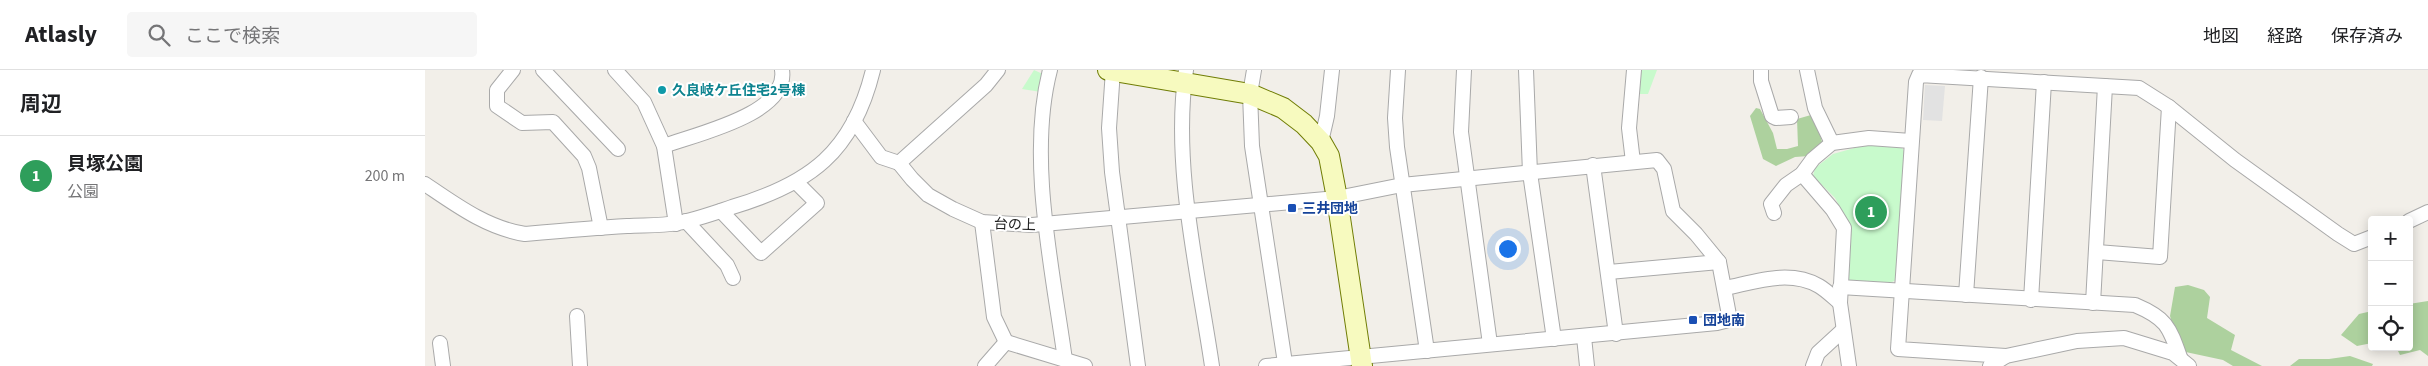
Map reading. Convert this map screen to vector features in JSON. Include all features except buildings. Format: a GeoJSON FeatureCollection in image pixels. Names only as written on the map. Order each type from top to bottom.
{"type":"FeatureCollection","features":[{"type":"Feature","properties":{"kind":"street"},"geometry":{"type":"LineString","coordinates":[[513,70],[497,90],[497,106],[522,123],[553,122],[584,156],[589,168],[601,228]]}},
{"type":"Feature","properties":{"kind":"street"},"geometry":{"type":"LineString","coordinates":[[543,70],[618,149]]}},
{"type":"Feature","properties":{"kind":"street"},"geometry":{"type":"LineString","coordinates":[[615,70],[644,102],[664,146],[681,222],[727,265],[733,278]]}},
{"type":"Feature","properties":{"kind":"street"},"geometry":{"type":"LineString","coordinates":[[664,146],[740,119],[763,108],[775,96],[783,77],[781,70]]}},
{"type":"Feature","properties":{"kind":"street"},"geometry":{"type":"LineString","coordinates":[[425,184],[482,221],[509,232],[525,234],[681,222],[761,197],[796,182],[815,170],[838,147],[854,121],[866,96],[873,70]]}},
{"type":"Feature","properties":{"kind":"street"},"geometry":{"type":"LineString","coordinates":[[899,163],[986,85],[998,70]]}},
{"type":"Feature","properties":{"kind":"street","name":"台の上"},"geometry":{"type":"LineString","coordinates":[[1006,342],[994,317],[982,222],[1001,225],[1047,224],[1041,161],[1045,89],[1050,70]]}},
{"type":"Feature","properties":{"kind":"street"},"geometry":{"type":"LineString","coordinates":[[1254,70],[1251,94],[1253,146],[1285,364]]}},
{"type":"Feature","properties":{"kind":"street"},"geometry":{"type":"LineString","coordinates":[[1321,142],[1327,116],[1332,70]]}},
{"type":"Feature","properties":{"kind":"street"},"geometry":{"type":"LineString","coordinates":[[1398,70],[1395,118],[1402,185],[1427,351]]}},
{"type":"Feature","properties":{"kind":"street"},"geometry":{"type":"LineString","coordinates":[[1464,70],[1461,132],[1490,344]]}},
{"type":"Feature","properties":{"kind":"street"},"geometry":{"type":"LineString","coordinates":[[1526,70],[1530,173],[1554,339]]}},
{"type":"Feature","properties":{"kind":"street"},"geometry":{"type":"LineString","coordinates":[[1633,162],[1629,128],[1635,70]]}},
{"type":"Feature","properties":{"kind":"street"},"geometry":{"type":"LineString","coordinates":[[1761,70],[1761,81],[1772,116],[1776,118],[1791,117]]}},
{"type":"Feature","properties":{"kind":"street"},"geometry":{"type":"LineString","coordinates":[[1807,70],[1815,108],[1832,143]]}},
{"type":"Feature","properties":{"kind":"street"},"geometry":{"type":"LineString","coordinates":[[1138,366],[1112,172],[1109,128],[1111,71],[1185,77],[1251,94],[1283,108],[1305,124],[1321,142],[1329,156],[1337,198],[1361,361]]}},
{"type":"Feature","properties":{"kind":"street"},"geometry":{"type":"LineString","coordinates":[[2184,361],[2124,338],[2077,341],[2006,356],[1898,349],[1915,82],[1919,75],[1981,78],[2020,75],[2044,82],[2139,88],[2169,107],[2235,160],[2338,234],[2354,244],[2368,239]]}},
{"type":"Feature","properties":{"kind":"street"},"geometry":{"type":"LineString","coordinates":[[1185,77],[1181,143],[1212,366]]}},
{"type":"Feature","properties":{"kind":"street"},"geometry":{"type":"LineString","coordinates":[[1966,295],[1981,78]]}},
{"type":"Feature","properties":{"kind":"street"},"geometry":{"type":"LineString","coordinates":[[2031,300],[2044,82]]}},
{"type":"Feature","properties":{"kind":"street"},"geometry":{"type":"LineString","coordinates":[[2093,302],[2105,86]]}},
{"type":"Feature","properties":{"kind":"street"},"geometry":{"type":"LineString","coordinates":[[2097,252],[2160,257],[2169,107]]}},
{"type":"Feature","properties":{"kind":"street"},"geometry":{"type":"LineString","coordinates":[[854,121],[881,157],[899,163],[911,179],[928,195],[982,222]]}},
{"type":"Feature","properties":{"kind":"street"},"geometry":{"type":"LineString","coordinates":[[1774,213],[1771,204],[1786,184],[1802,174],[1813,159],[1832,143],[1869,138],[1911,141]]}},
{"type":"Feature","properties":{"kind":"street"},"geometry":{"type":"LineString","coordinates":[[1065,360],[1047,224],[1261,206],[1337,198],[1402,185],[1657,160],[1664,169],[1673,211],[1696,234],[1719,262],[1729,315],[1725,321],[1616,334],[1490,344],[1361,361],[1265,366]]}},
{"type":"Feature","properties":{"kind":"street"},"geometry":{"type":"LineString","coordinates":[[1593,166],[1616,334]]}},
{"type":"Feature","properties":{"kind":"street"},"geometry":{"type":"LineString","coordinates":[[1802,174],[1833,210],[1844,228],[1840,303],[1842,331],[1849,366]]}},
{"type":"Feature","properties":{"kind":"street"},"geometry":{"type":"LineString","coordinates":[[721,211],[761,253],[817,203],[796,182]]}},
{"type":"Feature","properties":{"kind":"street"},"geometry":{"type":"LineString","coordinates":[[2413,218],[2428,212]]}},
{"type":"Feature","properties":{"kind":"street"},"geometry":{"type":"LineString","coordinates":[[1609,272],[1719,262]]}},
{"type":"Feature","properties":{"kind":"street"},"geometry":{"type":"LineString","coordinates":[[1725,288],[1779,277],[1803,279],[1820,286],[1840,303]]}},
{"type":"Feature","properties":{"kind":"street"},"geometry":{"type":"LineString","coordinates":[[1840,287],[2135,305],[2154,313],[2170,328],[2184,361]]}},
{"type":"Feature","properties":{"kind":"street"},"geometry":{"type":"LineString","coordinates":[[577,316],[580,366]]}},
{"type":"Feature","properties":{"kind":"street"},"geometry":{"type":"LineString","coordinates":[[1813,366],[1818,354],[1842,331]]}},
{"type":"Feature","properties":{"kind":"street"},"geometry":{"type":"LineString","coordinates":[[1584,337],[1587,366]]}},
{"type":"Feature","properties":{"kind":"street"},"geometry":{"type":"LineString","coordinates":[[985,366],[1006,342],[1085,366]]}},
{"type":"Feature","properties":{"kind":"street"},"geometry":{"type":"LineString","coordinates":[[440,343],[443,366]]}},
{"type":"Feature","properties":{"kind":"street"},"geometry":{"type":"LineString","coordinates":[[1990,366],[2006,356]]}},
{"type":"Feature","properties":{"kind":"green space"},"geometry":{"type":"Polygon","coordinates":[[[1034,70],[1045,75],[1041,92],[1022,89],[1034,70]]]}},
{"type":"Feature","properties":{"kind":"green space"},"geometry":{"type":"Polygon","coordinates":[[[1637,70],[1657,70],[1648,94],[1635,94],[1637,70]]]}},
{"type":"Feature","properties":{"kind":"green space"},"geometry":{"type":"Polygon","coordinates":[[[1756,108],[1760,109],[1773,133],[1777,149],[1798,146],[1797,119],[1811,115],[1818,126],[1822,142],[1809,156],[1795,157],[1776,166],[1763,159],[1750,116],[1756,108]]]}},
{"type":"Feature","properties":{"kind":"green space"},"geometry":{"type":"Polygon","coordinates":[[[1865,145],[1902,148],[1904,151],[1896,280],[1890,283],[1850,282],[1846,275],[1850,226],[1835,198],[1813,176],[1815,168],[1833,154],[1865,145]]]}},
{"type":"Feature","properties":{"kind":"green space"},"geometry":{"type":"Polygon","coordinates":[[[2188,285],[2204,290],[2210,297],[2207,318],[2235,335],[2231,350],[2262,366],[2233,366],[2223,360],[2181,351],[2170,316],[2175,287],[2188,285]]]}},
{"type":"Feature","properties":{"kind":"green space"},"geometry":{"type":"Polygon","coordinates":[[[2428,301],[2428,356],[2420,350],[2400,355],[2398,351],[2413,351],[2413,303],[2428,301]]]}},
{"type":"Feature","properties":{"kind":"green space"},"geometry":{"type":"Polygon","coordinates":[[[2368,312],[2368,344],[2357,346],[2341,335],[2359,314],[2368,312]]]}},
{"type":"Feature","properties":{"kind":"green space"},"geometry":{"type":"Polygon","coordinates":[[[2350,356],[2373,364],[2372,366],[2290,366],[2299,359],[2329,359],[2350,356]]]}},
{"type":"Feature","properties":{"kind":"shaded area"},"geometry":{"type":"Polygon","coordinates":[[[1925,85],[1945,86],[1942,121],[1923,120],[1925,85]]]}},
{"type":"Feature","properties":{"kind":"place","name":"久良岐ケ丘住宅2号棟"},"geometry":{"type":"Point","coordinates":[662,90]}},
{"type":"Feature","properties":{"kind":"place","name":"三井団地"},"geometry":{"type":"Point","coordinates":[1292,208]}},
{"type":"Feature","properties":{"kind":"place","name":"貝塚公園"},"geometry":{"type":"Point","coordinates":[1871,212]}},
{"type":"Feature","properties":{"kind":"place","name":"団地南"},"geometry":{"type":"Point","coordinates":[1693,320]}}]}
